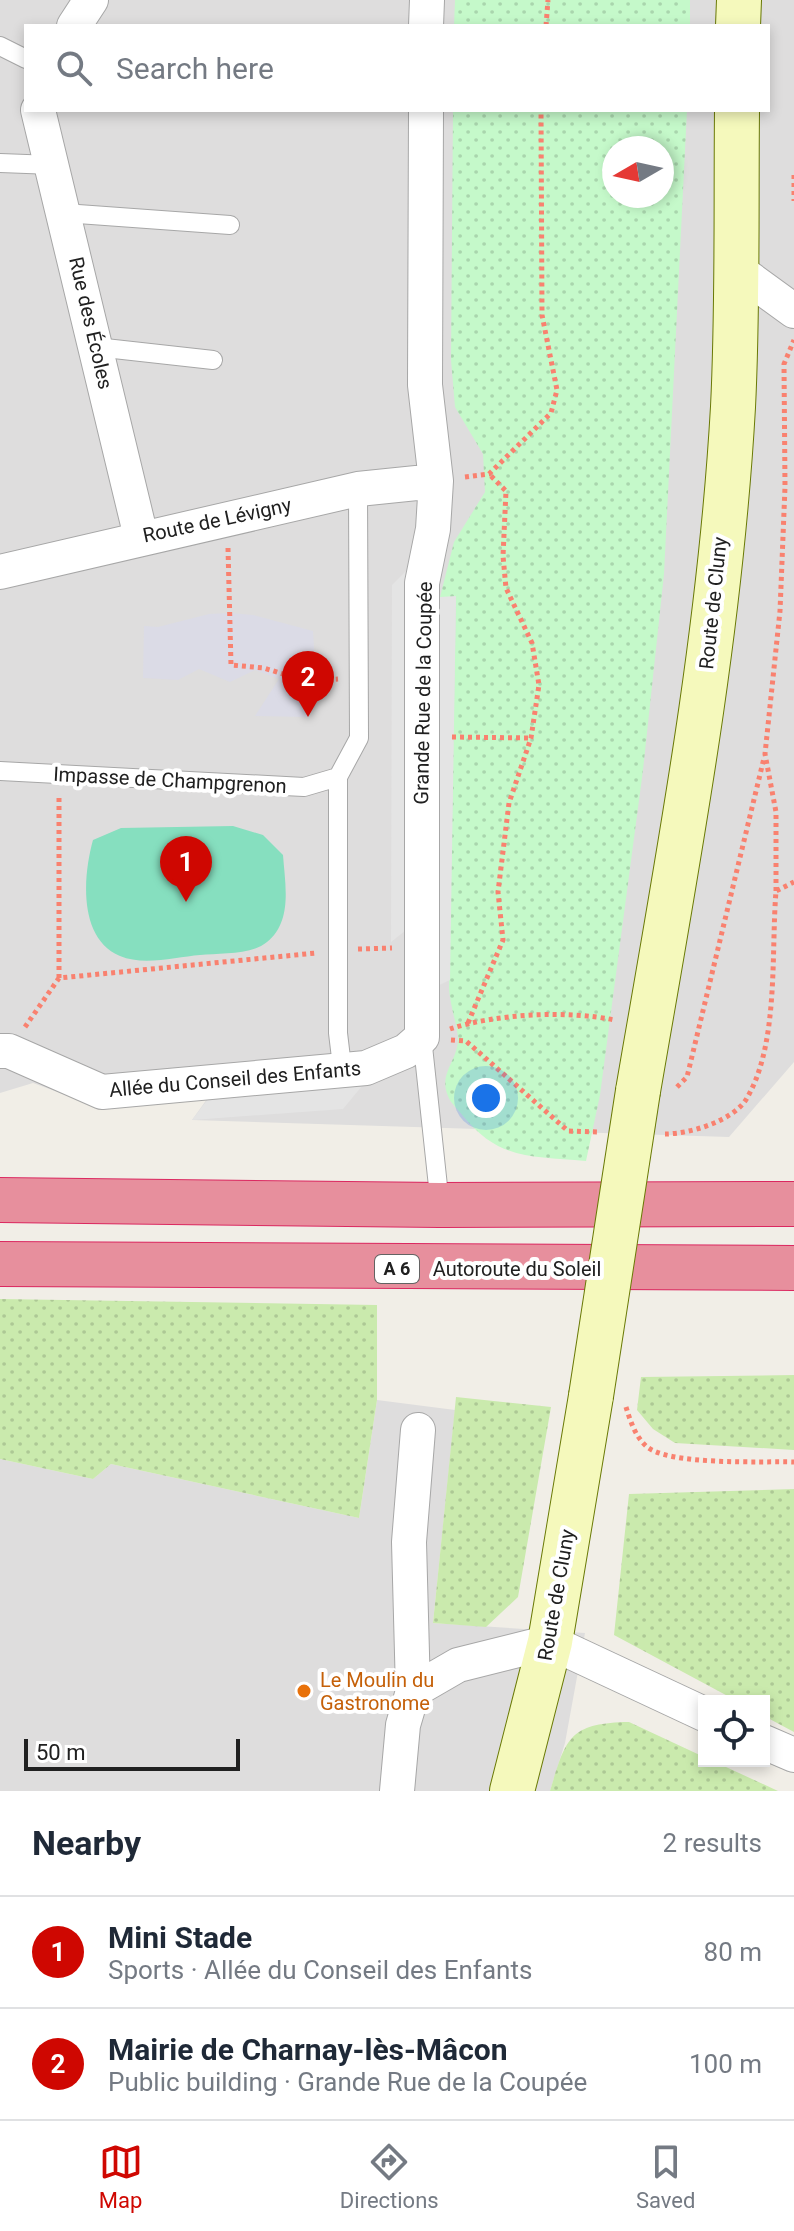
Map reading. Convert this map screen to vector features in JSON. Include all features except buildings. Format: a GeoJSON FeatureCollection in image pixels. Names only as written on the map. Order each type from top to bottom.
{"type":"FeatureCollection","features":[{"type":"Feature","properties":{"kind":"highway"},"geometry":{"type":"LineString","coordinates":[[0,1200],[440,1205],[794,1204]]}},
{"type":"Feature","properties":{"kind":"highway","name":"Autoroute du Soleil"},"geometry":{"type":"LineString","coordinates":[[0,1264],[794,1268]]}},
{"type":"Feature","properties":{"kind":"main road"},"geometry":{"type":"LineString","coordinates":[[738,24],[739,0]]}},
{"type":"Feature","properties":{"kind":"main road","name":"Route de Cluny"},"geometry":{"type":"LineString","coordinates":[[512,1791],[608,1402],[638,1091],[695,763],[733,407],[737,112]]}},
{"type":"Feature","properties":{"kind":"street"},"geometry":{"type":"LineString","coordinates":[[75,24],[91,0]]}},
{"type":"Feature","properties":{"kind":"street"},"geometry":{"type":"LineString","coordinates":[[426,24],[427,0]]}},
{"type":"Feature","properties":{"kind":"street","name":"Rue des Écoles"},"geometry":{"type":"LineString","coordinates":[[39,112],[141,537]]}},
{"type":"Feature","properties":{"kind":"street","name":"Grande Rue de la Coupée"},"geometry":{"type":"LineString","coordinates":[[422,1037],[422,583],[433,529],[436,481],[425,385],[426,112]]}},
{"type":"Feature","properties":{"kind":"street"},"geometry":{"type":"LineString","coordinates":[[735,268],[794,311]]}},
{"type":"Feature","properties":{"kind":"street","name":"Route de Lévigny"},"geometry":{"type":"LineString","coordinates":[[0,572],[358,489],[436,481]]}},
{"type":"Feature","properties":{"kind":"street","name":"Allée du Conseil des Enfants"},"geometry":{"type":"LineString","coordinates":[[4,1051],[102,1092],[354,1069],[386,1062],[422,1037]]}},
{"type":"Feature","properties":{"kind":"street"},"geometry":{"type":"LineString","coordinates":[[397,1791],[403,1725],[413,1691],[409,1542],[418,1430]]}},
{"type":"Feature","properties":{"kind":"street"},"geometry":{"type":"LineString","coordinates":[[413,1691],[458,1665],[550,1642],[698,1711]]}},
{"type":"Feature","properties":{"kind":"street"},"geometry":{"type":"LineString","coordinates":[[770,1745],[794,1755]]}},
{"type":"Feature","properties":{"kind":"lane"},"geometry":{"type":"LineString","coordinates":[[0,46],[24,58]]}},
{"type":"Feature","properties":{"kind":"lane"},"geometry":{"type":"LineString","coordinates":[[0,163],[53,165]]}},
{"type":"Feature","properties":{"kind":"lane"},"geometry":{"type":"LineString","coordinates":[[64,213],[230,225]]}},
{"type":"Feature","properties":{"kind":"lane"},"geometry":{"type":"LineString","coordinates":[[96,347],[213,360]]}},
{"type":"Feature","properties":{"kind":"lane"},"geometry":{"type":"LineString","coordinates":[[354,1069],[341,1058],[338,777],[359,738],[358,489]]}},
{"type":"Feature","properties":{"kind":"lane","name":"Impasse de Champgrenon"},"geometry":{"type":"LineString","coordinates":[[0,771],[304,787],[338,777]]}},
{"type":"Feature","properties":{"kind":"lane"},"geometry":{"type":"LineString","coordinates":[[422,1037],[440,1205]]}},
{"type":"Feature","properties":{"kind":"path"},"geometry":{"type":"LineString","coordinates":[[546,24],[548,0]]}},
{"type":"Feature","properties":{"kind":"path"},"geometry":{"type":"LineString","coordinates":[[436,481],[489,474],[551,413],[557,390],[542,315],[541,112]]}},
{"type":"Feature","properties":{"kind":"path"},"geometry":{"type":"LineString","coordinates":[[794,175],[794,201]]}},
{"type":"Feature","properties":{"kind":"path"},"geometry":{"type":"LineString","coordinates":[[638,1091],[675,1089],[687,1077],[765,754],[780,611],[785,487],[784,364],[794,340]]}},
{"type":"Feature","properties":{"kind":"path"},"geometry":{"type":"LineString","coordinates":[[468,1023],[503,940],[498,892],[509,803],[531,738],[539,685],[532,643],[506,588],[503,556],[506,491],[489,474]]}},
{"type":"Feature","properties":{"kind":"path"},"geometry":{"type":"LineString","coordinates":[[228,535],[231,665],[264,668],[305,681],[359,678]]}},
{"type":"Feature","properties":{"kind":"path"},"geometry":{"type":"LineString","coordinates":[[451,737],[531,738]]}},
{"type":"Feature","properties":{"kind":"path"},"geometry":{"type":"LineString","coordinates":[[765,754],[776,812],[776,891]]}},
{"type":"Feature","properties":{"kind":"path"},"geometry":{"type":"LineString","coordinates":[[4,1051],[59,978],[59,774]]}},
{"type":"Feature","properties":{"kind":"path"},"geometry":{"type":"LineString","coordinates":[[59,978],[338,951]]}},
{"type":"Feature","properties":{"kind":"path"},"geometry":{"type":"LineString","coordinates":[[422,1037],[468,1023],[593,1015],[649,1028]]}},
{"type":"Feature","properties":{"kind":"path"},"geometry":{"type":"LineString","coordinates":[[608,1402],[647,1447],[671,1456],[794,1462]]}},
{"type":"Feature","properties":{"kind":"shaded area"},"geometry":{"type":"Polygon","coordinates":[[[0,0],[794,0],[794,1062],[729,1137],[192,1120],[207,1099],[96,1106],[33,1083],[0,1093],[0,0]]]}},
{"type":"Feature","properties":{"kind":"shaded area"},"geometry":{"type":"Polygon","coordinates":[[[413,564],[410,927],[391,942],[392,585],[413,564]]]}},
{"type":"Feature","properties":{"kind":"shaded area"},"geometry":{"type":"Polygon","coordinates":[[[456,596],[450,980],[433,988],[440,597],[456,596]]]}},
{"type":"Feature","properties":{"kind":"shaded area"},"geometry":{"type":"Polygon","coordinates":[[[209,614],[253,615],[313,631],[316,680],[308,717],[255,716],[279,679],[255,670],[230,682],[199,669],[178,680],[143,678],[144,626],[158,627],[209,614]]]}},
{"type":"Feature","properties":{"kind":"shaded area"},"geometry":{"type":"Polygon","coordinates":[[[362,1086],[343,1109],[192,1120],[208,1099],[362,1086]]]}},
{"type":"Feature","properties":{"kind":"shaded area"},"geometry":{"type":"Polygon","coordinates":[[[377,1400],[455,1410],[433,1623],[585,1633],[565,1743],[550,1791],[0,1791],[0,1459],[93,1479],[111,1464],[359,1518],[377,1400]]]}},
{"type":"Feature","properties":{"kind":"green space"},"geometry":{"type":"Polygon","coordinates":[[[455,0],[690,0],[690,24],[454,24],[455,0]]]}},
{"type":"Feature","properties":{"kind":"green space"},"geometry":{"type":"Polygon","coordinates":[[[453,112],[687,112],[664,574],[643,770],[600,1095],[586,1161],[518,1154],[504,1149],[477,1131],[451,1101],[446,1088],[445,1080],[458,1037],[449,988],[456,597],[440,597],[454,542],[485,492],[483,454],[455,407],[451,360],[453,112]]]}},
{"type":"Feature","properties":{"kind":"green space"},"geometry":{"type":"Polygon","coordinates":[[[233,826],[263,835],[283,855],[284,913],[281,924],[267,942],[244,951],[149,961],[129,959],[106,947],[90,921],[87,905],[87,871],[93,840],[121,828],[233,826]]]}},
{"type":"Feature","properties":{"kind":"green space"},"geometry":{"type":"Polygon","coordinates":[[[0,1299],[377,1305],[377,1400],[359,1518],[111,1464],[93,1479],[0,1459],[0,1299]]]}},
{"type":"Feature","properties":{"kind":"green space"},"geometry":{"type":"Polygon","coordinates":[[[794,1375],[794,1450],[675,1443],[653,1429],[637,1410],[641,1377],[794,1375]]]}},
{"type":"Feature","properties":{"kind":"green space"},"geometry":{"type":"Polygon","coordinates":[[[456,1397],[551,1407],[518,1597],[486,1627],[433,1623],[456,1397]]]}},
{"type":"Feature","properties":{"kind":"green space"},"geometry":{"type":"Polygon","coordinates":[[[794,1489],[794,1732],[770,1719],[770,1695],[726,1695],[614,1635],[629,1494],[794,1489]]]}},
{"type":"Feature","properties":{"kind":"green space"},"geometry":{"type":"Polygon","coordinates":[[[629,1722],[698,1754],[698,1767],[726,1767],[778,1791],[550,1791],[566,1746],[573,1737],[582,1730],[629,1722]]]}},
{"type":"Feature","properties":{"kind":"place","name":"Mairie de Charnay-lès-Mâcon"},"geometry":{"type":"Point","coordinates":[308,717]}},
{"type":"Feature","properties":{"kind":"place","name":"Mini Stade"},"geometry":{"type":"Point","coordinates":[186,902]}},
{"type":"Feature","properties":{"kind":"place","name":"Le Moulin du Gastronome"},"geometry":{"type":"Point","coordinates":[304,1691]}}]}
